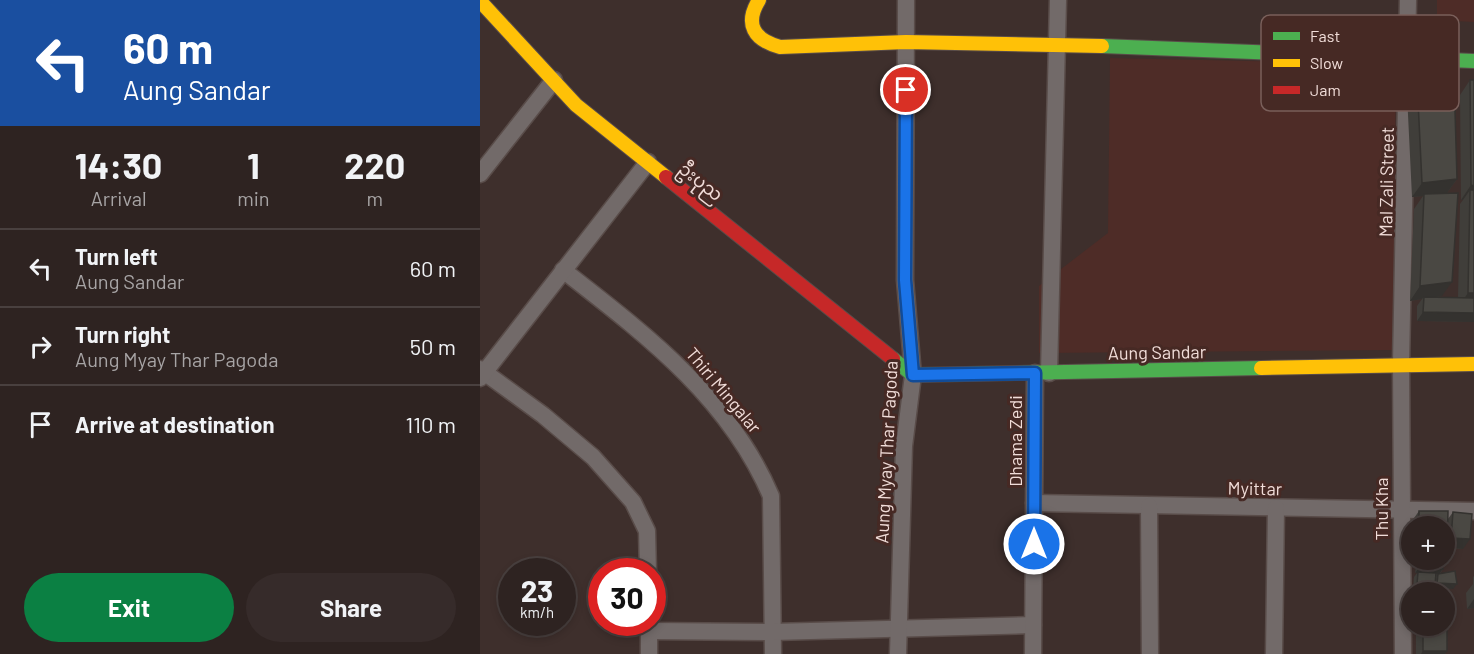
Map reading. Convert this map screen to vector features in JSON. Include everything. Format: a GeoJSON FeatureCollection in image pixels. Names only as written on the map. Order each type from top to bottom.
{"type":"FeatureCollection","features":[{"type":"Feature","properties":{"kind":"street"},"geometry":{"type":"LineString","coordinates":[[759,0],[752,15],[754,36],[763,44],[780,47],[906,42],[1057,44],[1261,53]]}},
{"type":"Feature","properties":{"kind":"street","name":"Aung Myay Thar Pagoda"},"geometry":{"type":"LineString","coordinates":[[898,654],[904,446],[913,375],[905,280],[906,0]]}},
{"type":"Feature","properties":{"kind":"street","name":"Dhama Zedi"},"geometry":{"type":"LineString","coordinates":[[1033,654],[1034,503],[1058,0]]}},
{"type":"Feature","properties":{"kind":"street","name":"ဦးပုည"},"geometry":{"type":"LineString","coordinates":[[480,1],[576,105],[913,375]]}},
{"type":"Feature","properties":{"kind":"street"},"geometry":{"type":"LineString","coordinates":[[1459,61],[1474,61]]}},
{"type":"Feature","properties":{"kind":"street"},"geometry":{"type":"LineString","coordinates":[[480,174],[554,80]]}},
{"type":"Feature","properties":{"kind":"street","name":"Mal Zali Street"},"geometry":{"type":"LineString","coordinates":[[1401,364],[1407,111]]}},
{"type":"Feature","properties":{"kind":"street"},"geometry":{"type":"LineString","coordinates":[[648,162],[481,374],[543,415],[593,457],[633,502],[647,531],[648,558]]}},
{"type":"Feature","properties":{"kind":"street","name":"Thiri Mingalar"},"geometry":{"type":"LineString","coordinates":[[563,270],[666,352],[710,398],[746,446],[771,496],[773,654]]}},
{"type":"Feature","properties":{"kind":"street","name":"Thu Kha"},"geometry":{"type":"LineString","coordinates":[[1401,364],[1400,511],[1403,654]]}},
{"type":"Feature","properties":{"kind":"street","name":"Aung Sandar"},"geometry":{"type":"LineString","coordinates":[[913,375],[1474,364]]}},
{"type":"Feature","properties":{"kind":"street","name":"Myittar"},"geometry":{"type":"LineString","coordinates":[[1034,503],[1474,512]]}},
{"type":"Feature","properties":{"kind":"street"},"geometry":{"type":"LineString","coordinates":[[1149,506],[1149,654]]}},
{"type":"Feature","properties":{"kind":"street"},"geometry":{"type":"LineString","coordinates":[[1274,654],[1276,508]]}},
{"type":"Feature","properties":{"kind":"street"},"geometry":{"type":"LineString","coordinates":[[666,628],[773,632],[1033,626]]}},
{"type":"Feature","properties":{"kind":"street"},"geometry":{"type":"LineString","coordinates":[[649,654],[650,636]]}},
{"type":"Feature","properties":{"kind":"shaded area"},"geometry":{"type":"Polygon","coordinates":[[[1437,0],[1474,0],[1474,22],[1459,21],[1459,15],[1437,15],[1437,0]]]}},
{"type":"Feature","properties":{"kind":"shaded area"},"geometry":{"type":"Polygon","coordinates":[[[1110,58],[1261,61],[1261,111],[1396,111],[1393,350],[1039,353],[1039,286],[1108,233],[1110,58]]]}},
{"type":"Feature","properties":{"kind":"building"},"geometry":{"type":"Polygon","coordinates":[[[1470,80],[1474,80],[1474,186],[1471,185],[1470,80]]]}},
{"type":"Feature","properties":{"kind":"building"},"geometry":{"type":"Polygon","coordinates":[[[1419,111],[1455,111],[1457,179],[1422,183],[1419,111]]]}},
{"type":"Feature","properties":{"kind":"building"},"geometry":{"type":"Polygon","coordinates":[[[1470,190],[1474,190],[1474,293],[1468,293],[1470,190]]]}},
{"type":"Feature","properties":{"kind":"building"},"geometry":{"type":"Polygon","coordinates":[[[1458,193],[1452,282],[1420,286],[1424,194],[1458,193]]]}},
{"type":"Feature","properties":{"kind":"building"},"geometry":{"type":"Polygon","coordinates":[[[1424,297],[1474,298],[1474,313],[1423,312],[1424,297]]]}},
{"type":"Feature","properties":{"kind":"building"},"geometry":{"type":"Polygon","coordinates":[[[1419,511],[1448,511],[1448,516],[1419,516],[1419,511]]]}},
{"type":"Feature","properties":{"kind":"building"},"geometry":{"type":"Polygon","coordinates":[[[1453,512],[1472,514],[1470,539],[1455,538],[1455,516],[1453,516],[1453,512]]]}},
{"type":"Feature","properties":{"kind":"building"},"geometry":{"type":"Polygon","coordinates":[[[1455,571],[1457,584],[1437,582],[1438,574],[1455,571]]]}},
{"type":"Feature","properties":{"kind":"building"},"geometry":{"type":"Polygon","coordinates":[[[1418,572],[1436,573],[1435,582],[1417,582],[1418,572]]]}},
{"type":"Feature","properties":{"kind":"building"},"geometry":{"type":"Polygon","coordinates":[[[1423,636],[1447,636],[1447,651],[1423,651],[1423,636]]]}},
{"type":"Feature","properties":{"kind":"traffic: fast"},"geometry":{"type":"LineString","coordinates":[[1102,46],[1261,52]]}},
{"type":"Feature","properties":{"kind":"traffic: fast"},"geometry":{"type":"LineString","coordinates":[[1459,60],[1474,61]]}},
{"type":"Feature","properties":{"kind":"traffic: fast"},"geometry":{"type":"LineString","coordinates":[[893,359],[913,375],[1261,368]]}},
{"type":"Feature","properties":{"kind":"traffic: slow"},"geometry":{"type":"LineString","coordinates":[[759,0],[752,16],[754,30],[764,40],[780,47],[906,42],[1102,46]]}},
{"type":"Feature","properties":{"kind":"traffic: slow"},"geometry":{"type":"LineString","coordinates":[[480,1],[576,105],[666,177]]}},
{"type":"Feature","properties":{"kind":"traffic: slow"},"geometry":{"type":"LineString","coordinates":[[1261,368],[1474,364]]}},
{"type":"Feature","properties":{"kind":"traffic: jam"},"geometry":{"type":"LineString","coordinates":[[666,177],[893,359]]}},
{"type":"Feature","properties":{"kind":"route"},"geometry":{"type":"LineString","coordinates":[[906,90],[905,280],[913,375],[1035,373],[1034,544]]}}]}
